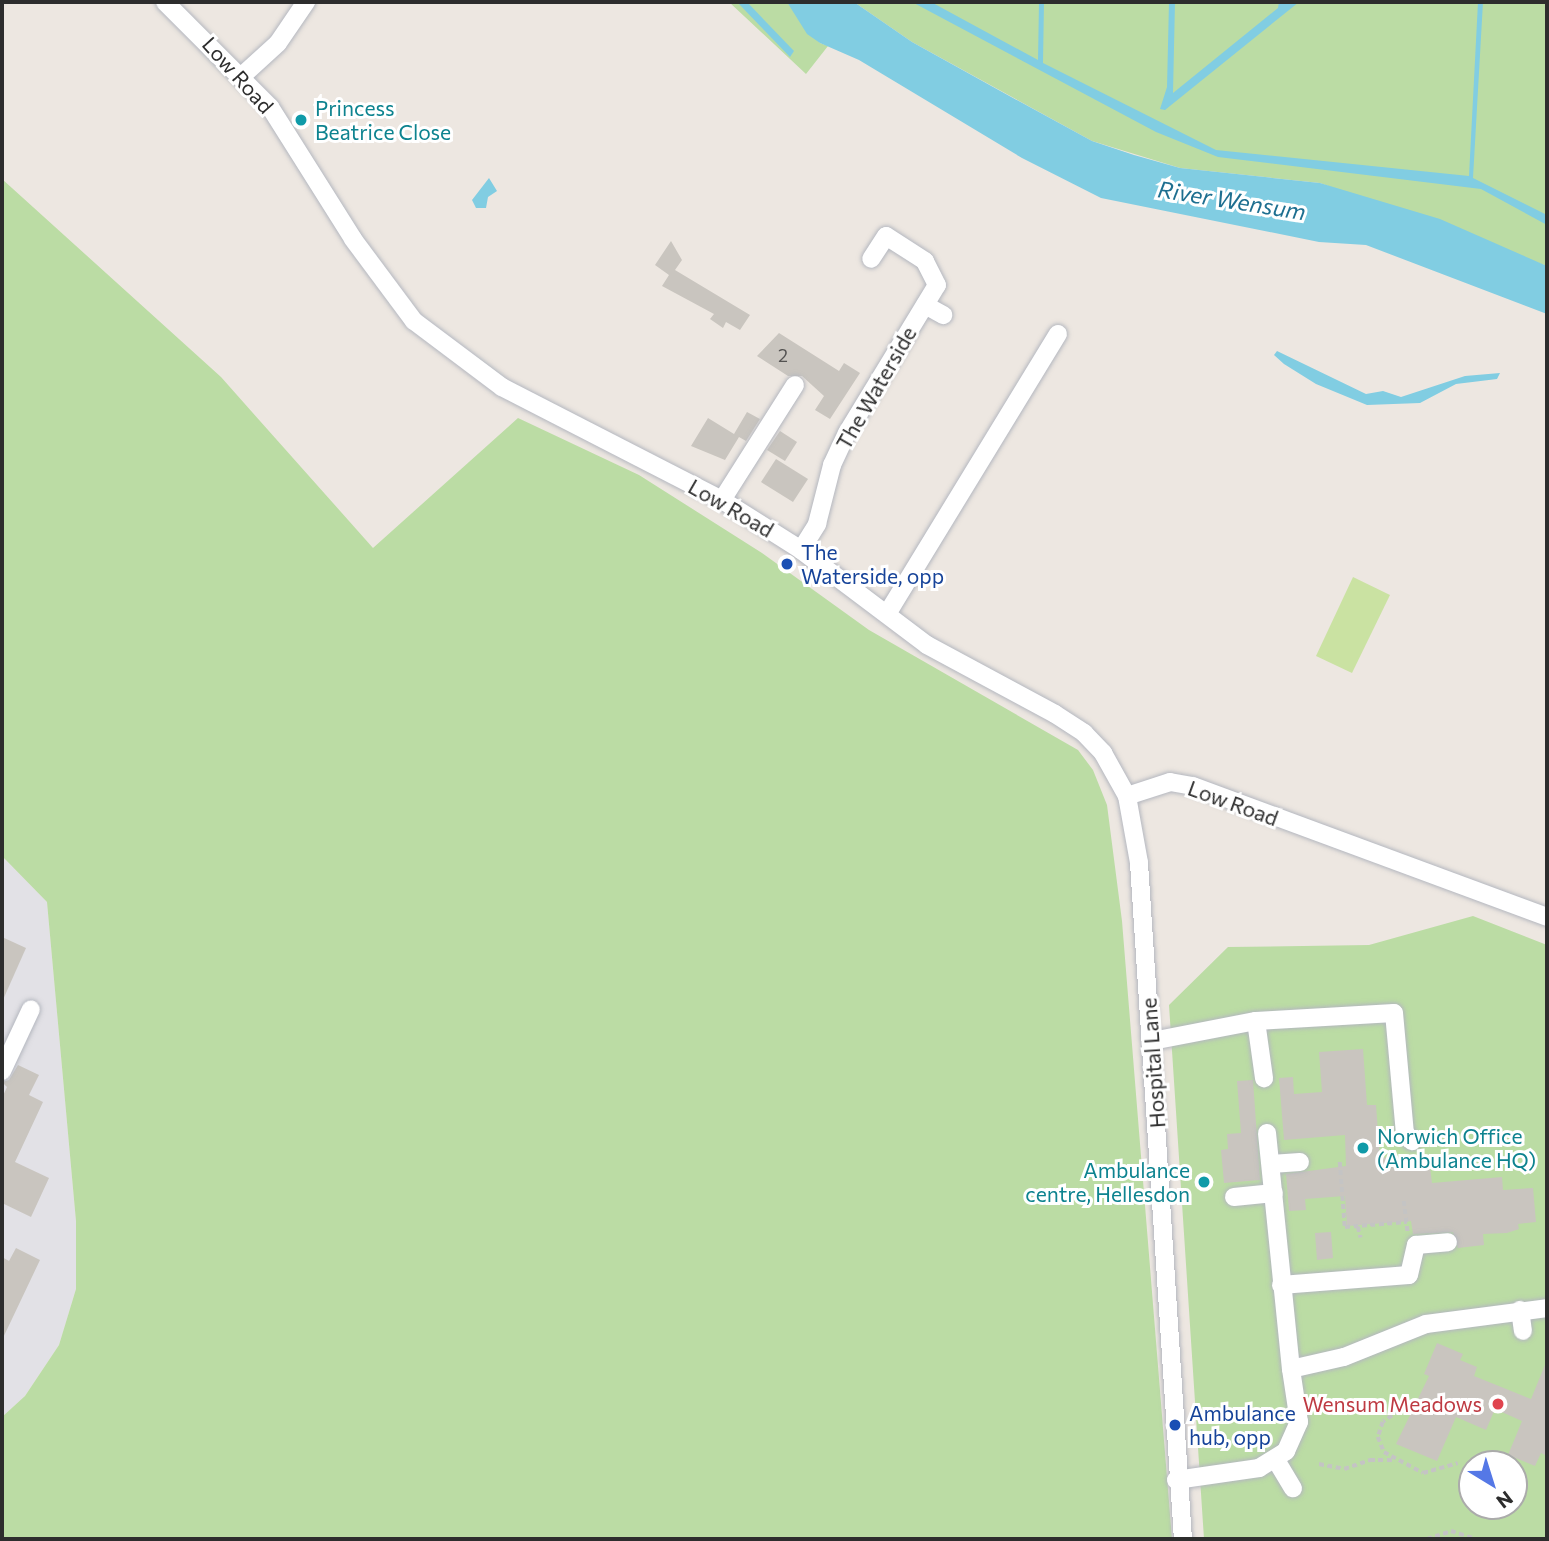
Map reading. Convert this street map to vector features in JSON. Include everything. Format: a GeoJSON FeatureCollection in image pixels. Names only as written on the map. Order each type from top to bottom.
{"type":"FeatureCollection","features":[{"type":"Feature","properties":{"kind":"street","name":"Low Road"},"geometry":{"type":"LineString","coordinates":[[166,2],[243,75],[270,107],[353,239],[414,321],[502,387],[722,500],[801,550],[927,645],[1084,733],[1103,753],[1128,796],[1170,782],[1193,786],[1547,918]]}},
{"type":"Feature","properties":{"kind":"street"},"geometry":{"type":"LineString","coordinates":[[243,75],[278,43],[306,2]]}},
{"type":"Feature","properties":{"kind":"street","name":"The Waterside"},"geometry":{"type":"LineString","coordinates":[[801,550],[817,524],[832,466],[848,433],[937,285],[925,261],[886,236],[871,259]]}},
{"type":"Feature","properties":{"kind":"street","name":"The Waterside"},"geometry":{"type":"LineString","coordinates":[[925,304],[943,315]]}},
{"type":"Feature","properties":{"kind":"street"},"geometry":{"type":"LineString","coordinates":[[887,614],[1058,334]]}},
{"type":"Feature","properties":{"kind":"street"},"geometry":{"type":"LineString","coordinates":[[722,500],[795,385]]}},
{"type":"Feature","properties":{"kind":"street","name":"Hospital Lane"},"geometry":{"type":"LineString","coordinates":[[1128,796],[1139,863],[1152,1041],[1176,1480],[1183,1539]]}},
{"type":"Feature","properties":{"kind":"street"},"geometry":{"type":"LineString","coordinates":[[2,1071],[32,1009]]}},
{"type":"Feature","properties":{"kind":"street"},"geometry":{"type":"LineString","coordinates":[[1152,1041],[1256,1021],[1394,1013],[1405,1133],[1412,1142]]}},
{"type":"Feature","properties":{"kind":"street"},"geometry":{"type":"LineString","coordinates":[[1256,1021],[1264,1078]]}},
{"type":"Feature","properties":{"kind":"street"},"geometry":{"type":"LineString","coordinates":[[1176,1480],[1259,1468],[1276,1460],[1295,1438],[1299,1422],[1281,1285],[1268,1133]]}},
{"type":"Feature","properties":{"kind":"street"},"geometry":{"type":"LineString","coordinates":[[1270,1164],[1300,1162]]}},
{"type":"Feature","properties":{"kind":"street"},"geometry":{"type":"LineString","coordinates":[[1234,1197],[1274,1193]]}},
{"type":"Feature","properties":{"kind":"street"},"geometry":{"type":"LineString","coordinates":[[1281,1285],[1417,1278],[1416,1245],[1448,1242]]}},
{"type":"Feature","properties":{"kind":"street"},"geometry":{"type":"LineString","coordinates":[[1291,1369],[1344,1357],[1426,1324],[1547,1308]]}},
{"type":"Feature","properties":{"kind":"street"},"geometry":{"type":"LineString","coordinates":[[1520,1310],[1523,1331]]}},
{"type":"Feature","properties":{"kind":"street"},"geometry":{"type":"LineString","coordinates":[[1276,1460],[1293,1488]]}},
{"type":"Feature","properties":{"kind":"path"},"geometry":{"type":"LineString","coordinates":[[1339,1162],[1345,1227],[1407,1222]]}},
{"type":"Feature","properties":{"kind":"path"},"geometry":{"type":"LineString","coordinates":[[1405,1201],[1409,1239],[1416,1245]]}},
{"type":"Feature","properties":{"kind":"path"},"geometry":{"type":"LineString","coordinates":[[1358,1226],[1361,1238]]}},
{"type":"Feature","properties":{"kind":"path"},"geometry":{"type":"LineString","coordinates":[[1417,1413],[1410,1410],[1390,1415],[1379,1430],[1384,1452],[1393,1460],[1423,1473],[1458,1463]]}},
{"type":"Feature","properties":{"kind":"path"},"geometry":{"type":"LineString","coordinates":[[1320,1464],[1344,1469],[1370,1460],[1393,1460]]}},
{"type":"Feature","properties":{"kind":"path"},"geometry":{"type":"LineString","coordinates":[[1427,1539],[1451,1531],[1475,1539]]}},
{"type":"Feature","properties":{"kind":"shaded area"},"geometry":{"type":"Polygon","coordinates":[[[2,856],[47,902],[76,1221],[76,1289],[59,1345],[25,1396],[2,1417],[2,856]]]}},
{"type":"Feature","properties":{"kind":"green space"},"geometry":{"type":"Polygon","coordinates":[[[729,2],[787,2],[820,43],[828,46],[806,74],[729,2]]]}},
{"type":"Feature","properties":{"kind":"green space"},"geometry":{"type":"Polygon","coordinates":[[[854,2],[1547,2],[1547,266],[1320,183],[1180,168],[1092,141],[912,42],[854,2]]]}},
{"type":"Feature","properties":{"kind":"green space"},"geometry":{"type":"Polygon","coordinates":[[[2,179],[221,377],[373,548],[518,418],[639,475],[762,553],[869,630],[1078,750],[1093,770],[1107,805],[1122,921],[1172,1539],[2,1539],[2,1417],[25,1396],[59,1345],[76,1289],[76,1221],[47,902],[2,856],[2,179]]]}},
{"type":"Feature","properties":{"kind":"green space"},"geometry":{"type":"Polygon","coordinates":[[[1353,577],[1390,595],[1352,673],[1316,656],[1353,577]]]}},
{"type":"Feature","properties":{"kind":"green space"},"geometry":{"type":"Polygon","coordinates":[[[1473,916],[1547,945],[1547,1539],[1204,1539],[1169,1005],[1228,947],[1369,945],[1473,916]]]}},
{"type":"Feature","properties":{"kind":"water"},"geometry":{"type":"Polygon","coordinates":[[[737,2],[747,2],[794,51],[790,57],[737,2]]]}},
{"type":"Feature","properties":{"kind":"water","name":"River Wensum"},"geometry":{"type":"Polygon","coordinates":[[[787,2],[854,2],[912,42],[1004,93],[1092,141],[1134,155],[1180,168],[1320,183],[1440,219],[1547,266],[1547,314],[1366,245],[1319,242],[1101,198],[1022,158],[859,60],[820,43],[807,34],[787,2]]]}},
{"type":"Feature","properties":{"kind":"water"},"geometry":{"type":"Polygon","coordinates":[[[912,2],[931,2],[1038,60],[1039,2],[1044,2],[1043,63],[1216,150],[1469,176],[1478,2],[1483,2],[1473,178],[1547,215],[1547,225],[1481,189],[1218,157],[1156,132],[912,2]]]}},
{"type":"Feature","properties":{"kind":"water"},"geometry":{"type":"Polygon","coordinates":[[[1169,2],[1175,2],[1173,93],[1278,8],[1279,2],[1299,2],[1165,110],[1160,109],[1167,87],[1169,2]]]}},
{"type":"Feature","properties":{"kind":"water"},"geometry":{"type":"Polygon","coordinates":[[[489,178],[497,191],[488,197],[486,208],[476,208],[472,200],[489,178]]]}},
{"type":"Feature","properties":{"kind":"water"},"geometry":{"type":"Polygon","coordinates":[[[1277,351],[1366,394],[1383,391],[1401,397],[1465,376],[1500,373],[1497,379],[1456,384],[1420,403],[1367,405],[1316,384],[1284,364],[1274,355],[1277,351]]]}},
{"type":"Feature","properties":{"kind":"building"},"geometry":{"type":"Polygon","coordinates":[[[671,241],[682,260],[675,270],[750,315],[740,330],[726,322],[723,328],[710,319],[714,314],[662,286],[669,275],[655,265],[671,241]]]}},
{"type":"Feature","properties":{"kind":"building"},"geometry":{"type":"Polygon","coordinates":[[[779,333],[839,371],[844,363],[860,373],[830,419],[815,410],[824,396],[802,376],[788,376],[757,356],[779,333]]]}},
{"type":"Feature","properties":{"kind":"building"},"geometry":{"type":"Polygon","coordinates":[[[747,412],[760,419],[746,441],[739,437],[725,460],[691,446],[708,418],[734,434],[747,412]]]}},
{"type":"Feature","properties":{"kind":"building"},"geometry":{"type":"Polygon","coordinates":[[[780,431],[797,442],[785,461],[767,450],[780,431]]]}},
{"type":"Feature","properties":{"kind":"building"},"geometry":{"type":"Polygon","coordinates":[[[776,459],[808,479],[793,502],[761,482],[776,459]]]}},
{"type":"Feature","properties":{"kind":"building"},"geometry":{"type":"Polygon","coordinates":[[[2,937],[26,948],[2,1002],[2,937]]]}},
{"type":"Feature","properties":{"kind":"building","name":"Norwich Office (Ambulance HQ)"},"geometry":{"type":"Polygon","coordinates":[[[1363,1049],[1367,1105],[1376,1105],[1380,1158],[1414,1155],[1415,1168],[1430,1167],[1432,1183],[1502,1177],[1503,1190],[1533,1188],[1536,1222],[1518,1224],[1519,1229],[1507,1233],[1483,1234],[1484,1245],[1458,1248],[1453,1232],[1413,1234],[1411,1221],[1347,1226],[1345,1196],[1305,1199],[1306,1210],[1289,1211],[1286,1174],[1346,1166],[1345,1135],[1284,1140],[1279,1078],[1293,1077],[1294,1094],[1322,1092],[1319,1052],[1363,1049]]]}},
{"type":"Feature","properties":{"kind":"building"},"geometry":{"type":"Polygon","coordinates":[[[18,1065],[39,1075],[29,1095],[43,1102],[15,1162],[49,1178],[31,1217],[2,1203],[2,1098],[7,1087],[2,1082],[9,1080],[18,1065]]]}},
{"type":"Feature","properties":{"kind":"building"},"geometry":{"type":"Polygon","coordinates":[[[1253,1080],[1260,1180],[1224,1183],[1221,1150],[1228,1149],[1227,1134],[1241,1133],[1237,1081],[1253,1080]]]}},
{"type":"Feature","properties":{"kind":"building"},"geometry":{"type":"Polygon","coordinates":[[[1331,1232],[1333,1258],[1317,1260],[1315,1233],[1331,1232]]]}},
{"type":"Feature","properties":{"kind":"building"},"geometry":{"type":"Polygon","coordinates":[[[16,1248],[40,1260],[2,1340],[2,1257],[9,1261],[16,1248]]]}},
{"type":"Feature","properties":{"kind":"building","name":"Wensum Meadows"},"geometry":{"type":"Polygon","coordinates":[[[1437,1343],[1463,1354],[1460,1360],[1477,1367],[1474,1376],[1531,1399],[1547,1360],[1547,1456],[1541,1453],[1535,1466],[1528,1463],[1528,1450],[1510,1450],[1522,1421],[1495,1409],[1486,1430],[1456,1417],[1437,1461],[1396,1444],[1429,1376],[1424,1374],[1437,1343]]]}},
{"type":"Feature","properties":{"kind":"place","name":"Princess Beatrice Close"},"geometry":{"type":"Point","coordinates":[301,120]}},
{"type":"Feature","properties":{"kind":"place","name":"The Waterside, opp"},"geometry":{"type":"Point","coordinates":[787,564]}},
{"type":"Feature","properties":{"kind":"place","name":"Norwich Office (Ambulance HQ)"},"geometry":{"type":"Point","coordinates":[1363,1148]}},
{"type":"Feature","properties":{"kind":"place","name":"Ambulance centre, Hellesdon"},"geometry":{"type":"Point","coordinates":[1204,1182]}},
{"type":"Feature","properties":{"kind":"place","name":"Wensum Meadows"},"geometry":{"type":"Point","coordinates":[1498,1404]}},
{"type":"Feature","properties":{"kind":"place","name":"Ambulance hub, opp"},"geometry":{"type":"Point","coordinates":[1175,1425]}}]}
